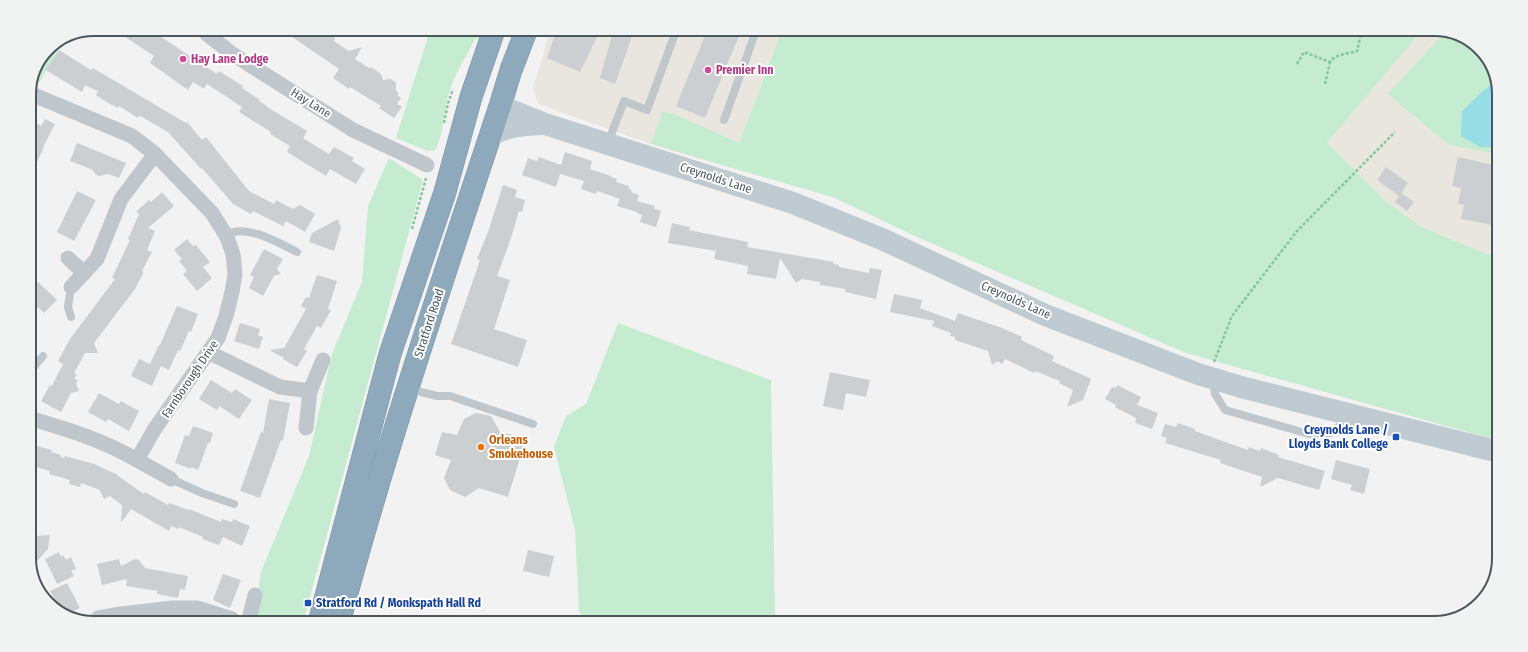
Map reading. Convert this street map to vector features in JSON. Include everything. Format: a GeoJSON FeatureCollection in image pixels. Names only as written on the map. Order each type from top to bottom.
{"type":"FeatureCollection","features":[{"type":"Feature","properties":{"kind":"highway","name":"Stratford Road"},"geometry":{"type":"LineString","coordinates":[[341,616],[363,533],[490,135],[486,102],[493,36]]}},
{"type":"Feature","properties":{"kind":"highway","name":"Stratford Road"},"geometry":{"type":"LineString","coordinates":[[486,102],[511,70],[524,36]]}},
{"type":"Feature","properties":{"kind":"highway"},"geometry":{"type":"LineString","coordinates":[[321,616],[390,354],[445,192],[457,181],[466,151],[486,102]]}},
{"type":"Feature","properties":{"kind":"street","name":"Hay Lane"},"geometry":{"type":"LineString","coordinates":[[210,36],[231,53],[353,130],[427,165]]}},
{"type":"Feature","properties":{"kind":"street","name":"Farnborough Drive"},"geometry":{"type":"LineString","coordinates":[[36,96],[132,136],[155,154],[212,213],[226,236],[233,254],[235,274],[232,292],[226,316],[218,338],[154,430],[137,460]]}},
{"type":"Feature","properties":{"kind":"street","name":"Creynolds Lane"},"geometry":{"type":"LineString","coordinates":[[486,102],[544,124],[608,143],[793,203],[882,239],[1045,314],[1211,378],[1492,450]]}},
{"type":"Feature","properties":{"kind":"street","name":"Creynolds Lane"},"geometry":{"type":"LineString","coordinates":[[490,135],[504,128],[521,125],[544,124]]}},
{"type":"Feature","properties":{"kind":"street"},"geometry":{"type":"LineString","coordinates":[[71,287],[97,259],[121,199],[155,154]]}},
{"type":"Feature","properties":{"kind":"street"},"geometry":{"type":"LineString","coordinates":[[68,258],[84,273]]}},
{"type":"Feature","properties":{"kind":"street"},"geometry":{"type":"LineString","coordinates":[[208,352],[280,386],[310,391]]}},
{"type":"Feature","properties":{"kind":"street"},"geometry":{"type":"LineString","coordinates":[[306,428],[310,391],[323,360]]}},
{"type":"Feature","properties":{"kind":"street"},"geometry":{"type":"LineString","coordinates":[[36,420],[92,437],[121,450],[171,479]]}},
{"type":"Feature","properties":{"kind":"street"},"geometry":{"type":"LineString","coordinates":[[250,616],[255,595]]}},
{"type":"Feature","properties":{"kind":"street"},"geometry":{"type":"LineString","coordinates":[[110,616],[178,608],[197,608],[222,616]]}},
{"type":"Feature","properties":{"kind":"lane"},"geometry":{"type":"LineString","coordinates":[[608,143],[624,100],[647,110],[674,36]]}},
{"type":"Feature","properties":{"kind":"lane"},"geometry":{"type":"LineString","coordinates":[[724,120],[754,36]]}},
{"type":"Feature","properties":{"kind":"lane"},"geometry":{"type":"LineString","coordinates":[[226,236],[235,232],[255,234],[267,237],[297,252]]}},
{"type":"Feature","properties":{"kind":"lane"},"geometry":{"type":"LineString","coordinates":[[71,287],[68,308],[71,317]]}},
{"type":"Feature","properties":{"kind":"lane"},"geometry":{"type":"LineString","coordinates":[[36,364],[43,356]]}},
{"type":"Feature","properties":{"kind":"lane"},"geometry":{"type":"LineString","coordinates":[[1211,378],[1215,394],[1225,410],[1309,434],[1331,433],[1352,415]]}},
{"type":"Feature","properties":{"kind":"lane"},"geometry":{"type":"LineString","coordinates":[[408,389],[437,396],[450,396],[533,424]]}},
{"type":"Feature","properties":{"kind":"lane"},"geometry":{"type":"LineString","coordinates":[[171,479],[202,493],[234,504]]}},
{"type":"Feature","properties":{"kind":"path"},"geometry":{"type":"LineString","coordinates":[[1324,84],[1332,59],[1357,51],[1361,36]]}},
{"type":"Feature","properties":{"kind":"path"},"geometry":{"type":"LineString","coordinates":[[1297,64],[1304,52],[1330,62]]}},
{"type":"Feature","properties":{"kind":"path"},"geometry":{"type":"LineString","coordinates":[[1211,378],[1217,353],[1232,316],[1297,231],[1395,132]]}},
{"type":"Feature","properties":{"kind":"shaded area"},"geometry":{"type":"Polygon","coordinates":[[[549,36],[780,36],[739,143],[731,168],[651,144],[538,104],[533,88],[549,36]]]}},
{"type":"Feature","properties":{"kind":"shaded area"},"geometry":{"type":"Polygon","coordinates":[[[1417,36],[1445,37],[1456,40],[1472,50],[1486,68],[1492,90],[1492,256],[1421,227],[1387,202],[1327,143],[1417,36]]]}},
{"type":"Feature","properties":{"kind":"green space"},"geometry":{"type":"Polygon","coordinates":[[[428,36],[483,36],[482,38],[475,39],[455,76],[448,97],[441,136],[435,150],[428,151],[396,138],[428,36]]]}},
{"type":"Feature","properties":{"kind":"green space"},"geometry":{"type":"Polygon","coordinates":[[[780,36],[1417,36],[1327,143],[1387,202],[1421,227],[1492,256],[1492,439],[1186,353],[919,238],[835,198],[651,144],[662,112],[674,114],[739,143],[780,36]]]}},
{"type":"Feature","properties":{"kind":"green space"},"geometry":{"type":"Polygon","coordinates":[[[1441,37],[1456,40],[1472,50],[1478,56],[1489,75],[1492,90],[1492,153],[1449,145],[1388,94],[1441,37]]]}},
{"type":"Feature","properties":{"kind":"green space"},"geometry":{"type":"Polygon","coordinates":[[[60,47],[39,83],[38,81],[40,72],[53,53],[60,47]]]}},
{"type":"Feature","properties":{"kind":"green space"},"geometry":{"type":"Polygon","coordinates":[[[389,158],[423,180],[305,616],[254,616],[261,572],[309,456],[332,354],[362,282],[368,206],[389,158]]]}},
{"type":"Feature","properties":{"kind":"green space"},"geometry":{"type":"Polygon","coordinates":[[[618,323],[771,380],[775,615],[582,616],[579,610],[575,530],[554,447],[566,416],[586,404],[618,323]]]}},
{"type":"Feature","properties":{"kind":"water"},"geometry":{"type":"Polygon","coordinates":[[[1491,85],[1492,147],[1480,147],[1461,136],[1462,111],[1491,85]]]}},
{"type":"Feature","properties":{"kind":"building"},"geometry":{"type":"Polygon","coordinates":[[[124,36],[160,36],[217,74],[219,71],[243,86],[242,88],[260,100],[259,101],[267,107],[307,131],[303,138],[329,154],[334,147],[354,158],[352,161],[365,169],[356,184],[330,169],[326,176],[287,152],[290,146],[239,112],[242,107],[207,84],[204,89],[193,82],[188,90],[150,63],[154,56],[124,36]]]}},
{"type":"Feature","properties":{"kind":"building"},"geometry":{"type":"Polygon","coordinates":[[[291,36],[332,36],[335,38],[334,41],[349,51],[362,47],[355,59],[381,74],[383,80],[391,79],[396,83],[396,91],[399,93],[397,95],[401,98],[397,104],[402,107],[394,118],[379,108],[381,106],[350,87],[349,89],[333,78],[339,69],[291,36]]]}},
{"type":"Feature","properties":{"kind":"building"},"geometry":{"type":"Polygon","coordinates":[[[554,36],[598,36],[580,72],[547,58],[554,36]]]}},
{"type":"Feature","properties":{"kind":"building"},"geometry":{"type":"Polygon","coordinates":[[[612,36],[632,36],[615,84],[600,78],[612,36]]]}},
{"type":"Feature","properties":{"kind":"building","name":"Premier Inn"},"geometry":{"type":"Polygon","coordinates":[[[705,36],[739,36],[705,118],[676,106],[705,36]]]}},
{"type":"Feature","properties":{"kind":"building"},"geometry":{"type":"Polygon","coordinates":[[[59,50],[91,70],[93,68],[186,123],[187,122],[202,140],[206,137],[249,191],[274,204],[276,200],[293,209],[300,205],[315,214],[305,232],[286,221],[283,226],[253,211],[251,214],[233,204],[168,132],[140,116],[138,118],[119,106],[118,108],[108,103],[96,95],[98,91],[85,85],[82,92],[46,70],[59,50]]]}},
{"type":"Feature","properties":{"kind":"building"},"geometry":{"type":"Polygon","coordinates":[[[45,119],[55,124],[36,164],[36,123],[41,126],[45,119]]]}},
{"type":"Feature","properties":{"kind":"building"},"geometry":{"type":"Polygon","coordinates":[[[77,143],[126,163],[119,178],[108,174],[99,176],[95,174],[93,170],[70,161],[77,143]]]}},
{"type":"Feature","properties":{"kind":"building"},"geometry":{"type":"Polygon","coordinates":[[[565,152],[592,161],[590,169],[617,179],[616,182],[629,186],[629,189],[632,190],[631,192],[639,195],[637,201],[655,206],[654,209],[661,211],[656,227],[640,222],[642,215],[637,212],[617,206],[620,199],[597,191],[596,194],[581,189],[584,181],[560,174],[556,187],[522,175],[528,158],[537,161],[539,157],[561,165],[565,152]]]}},
{"type":"Feature","properties":{"kind":"building"},"geometry":{"type":"Polygon","coordinates":[[[1458,157],[1492,165],[1492,225],[1461,219],[1464,205],[1458,204],[1461,188],[1452,186],[1458,157]]]}},
{"type":"Feature","properties":{"kind":"building"},"geometry":{"type":"Polygon","coordinates":[[[1386,167],[1408,183],[1399,196],[1377,180],[1386,167]]]}},
{"type":"Feature","properties":{"kind":"building"},"geometry":{"type":"Polygon","coordinates":[[[503,185],[517,190],[515,197],[525,200],[522,212],[519,211],[497,276],[510,280],[494,329],[527,340],[518,367],[451,344],[480,260],[477,259],[488,232],[503,185]]]}},
{"type":"Feature","properties":{"kind":"building"},"geometry":{"type":"Polygon","coordinates":[[[77,191],[96,200],[74,241],[57,232],[77,191]]]}},
{"type":"Feature","properties":{"kind":"building"},"geometry":{"type":"Polygon","coordinates":[[[162,192],[174,206],[148,228],[155,231],[147,250],[152,252],[142,271],[144,272],[135,289],[94,343],[98,353],[85,353],[74,373],[77,374],[74,379],[78,380],[76,383],[79,391],[71,393],[61,412],[41,401],[50,385],[52,386],[63,364],[58,361],[70,339],[115,279],[112,278],[130,240],[128,239],[139,214],[136,212],[149,200],[151,202],[162,192]]]}},
{"type":"Feature","properties":{"kind":"building"},"geometry":{"type":"Polygon","coordinates":[[[1401,193],[1414,202],[1407,211],[1395,202],[1401,193]]]}},
{"type":"Feature","properties":{"kind":"building"},"geometry":{"type":"Polygon","coordinates":[[[338,219],[341,228],[334,251],[309,242],[312,233],[338,219]]]}},
{"type":"Feature","properties":{"kind":"building"},"geometry":{"type":"Polygon","coordinates":[[[672,223],[690,227],[689,230],[748,242],[747,247],[834,262],[833,264],[839,265],[839,267],[869,273],[870,268],[882,270],[876,299],[845,292],[846,289],[820,285],[820,282],[802,279],[796,283],[780,258],[776,279],[747,274],[748,266],[714,259],[716,251],[668,243],[672,223]]]}},
{"type":"Feature","properties":{"kind":"building"},"geometry":{"type":"Polygon","coordinates":[[[187,239],[193,246],[196,245],[210,262],[203,267],[212,278],[197,291],[183,274],[187,271],[179,261],[182,259],[174,250],[187,239]]]}},
{"type":"Feature","properties":{"kind":"building"},"geometry":{"type":"Polygon","coordinates":[[[264,249],[283,259],[277,269],[281,274],[274,276],[263,296],[249,288],[254,277],[250,275],[264,249]]]}},
{"type":"Feature","properties":{"kind":"building"},"geometry":{"type":"Polygon","coordinates":[[[317,275],[337,281],[328,309],[331,310],[321,328],[317,326],[304,349],[307,351],[297,367],[269,350],[284,348],[306,309],[301,306],[306,297],[309,298],[317,275]]]}},
{"type":"Feature","properties":{"kind":"building"},"geometry":{"type":"Polygon","coordinates":[[[38,282],[57,300],[44,313],[36,306],[36,284],[38,282]]]}},
{"type":"Feature","properties":{"kind":"building"},"geometry":{"type":"Polygon","coordinates":[[[894,294],[922,300],[920,308],[955,321],[958,313],[1002,328],[1022,337],[1021,340],[1054,356],[1052,361],[1091,379],[1083,400],[1067,407],[1073,390],[1059,383],[1060,381],[1035,371],[1034,373],[1005,359],[1002,364],[998,361],[992,365],[988,351],[955,340],[955,337],[950,336],[951,333],[932,326],[934,321],[890,312],[894,294]]]}},
{"type":"Feature","properties":{"kind":"building"},"geometry":{"type":"Polygon","coordinates":[[[177,306],[198,314],[191,332],[189,331],[180,351],[178,350],[169,370],[161,366],[152,386],[131,376],[139,359],[150,364],[177,306]]]}},
{"type":"Feature","properties":{"kind":"building"},"geometry":{"type":"Polygon","coordinates":[[[240,323],[260,329],[258,335],[263,337],[259,349],[234,341],[240,323]]]}},
{"type":"Feature","properties":{"kind":"building"},"geometry":{"type":"Polygon","coordinates":[[[830,372],[870,380],[866,397],[846,393],[843,410],[823,406],[830,372]]]}},
{"type":"Feature","properties":{"kind":"building"},"geometry":{"type":"Polygon","coordinates":[[[211,380],[232,393],[235,389],[252,400],[239,419],[219,406],[217,410],[199,399],[211,380]]]}},
{"type":"Feature","properties":{"kind":"building"},"geometry":{"type":"Polygon","coordinates":[[[1117,385],[1141,397],[1137,405],[1158,413],[1152,429],[1135,423],[1136,418],[1115,407],[1116,405],[1105,399],[1112,387],[1116,388],[1117,385]]]}},
{"type":"Feature","properties":{"kind":"building"},"geometry":{"type":"Polygon","coordinates":[[[99,393],[119,404],[121,401],[139,411],[129,431],[108,419],[106,422],[88,412],[99,393]]]}},
{"type":"Feature","properties":{"kind":"building"},"geometry":{"type":"Polygon","coordinates":[[[269,399],[290,403],[283,441],[281,440],[260,498],[240,491],[261,432],[263,433],[269,399]]]}},
{"type":"Feature","properties":{"kind":"building","name":"Orleans Smokehouse"},"geometry":{"type":"Polygon","coordinates":[[[476,413],[491,416],[500,432],[526,438],[508,497],[479,488],[465,497],[450,490],[444,478],[451,460],[435,455],[442,432],[457,435],[464,419],[476,413]]]}},
{"type":"Feature","properties":{"kind":"building"},"geometry":{"type":"Polygon","coordinates":[[[1178,423],[1195,429],[1195,431],[1248,450],[1249,447],[1260,451],[1261,448],[1279,455],[1278,457],[1325,471],[1319,490],[1278,478],[1260,487],[1262,477],[1220,463],[1221,460],[1165,443],[1167,438],[1161,436],[1165,424],[1176,427],[1178,423]]]}},
{"type":"Feature","properties":{"kind":"building"},"geometry":{"type":"Polygon","coordinates":[[[193,426],[213,433],[198,470],[175,463],[185,435],[189,436],[193,426]]]}},
{"type":"Feature","properties":{"kind":"building"},"geometry":{"type":"Polygon","coordinates":[[[36,446],[52,450],[51,452],[61,455],[60,456],[64,458],[65,456],[94,464],[118,475],[144,494],[145,492],[168,505],[169,503],[189,509],[221,522],[222,519],[232,522],[233,519],[250,526],[242,546],[223,537],[219,545],[202,539],[203,537],[179,527],[178,529],[171,526],[169,531],[131,509],[121,523],[122,505],[110,496],[104,499],[100,490],[81,483],[80,487],[69,484],[70,480],[49,474],[50,471],[36,467],[36,446]]]}},
{"type":"Feature","properties":{"kind":"building"},"geometry":{"type":"Polygon","coordinates":[[[1336,460],[1370,469],[1364,494],[1350,490],[1352,485],[1331,479],[1336,460]]]}},
{"type":"Feature","properties":{"kind":"building"},"geometry":{"type":"Polygon","coordinates":[[[50,535],[48,549],[37,561],[36,536],[50,535]]]}},
{"type":"Feature","properties":{"kind":"building"},"geometry":{"type":"Polygon","coordinates":[[[528,550],[554,556],[549,577],[523,571],[528,550]]]}},
{"type":"Feature","properties":{"kind":"building"},"geometry":{"type":"Polygon","coordinates":[[[59,552],[61,557],[63,555],[66,560],[71,557],[76,569],[71,571],[74,576],[57,584],[45,559],[59,552]]]}},
{"type":"Feature","properties":{"kind":"building"},"geometry":{"type":"Polygon","coordinates":[[[119,559],[121,566],[135,559],[139,560],[145,568],[188,576],[185,590],[180,589],[178,598],[157,594],[158,591],[126,586],[127,579],[102,585],[97,564],[119,559]]]}},
{"type":"Feature","properties":{"kind":"building"},"geometry":{"type":"Polygon","coordinates":[[[223,574],[241,580],[230,608],[213,600],[223,574]]]}},
{"type":"Feature","properties":{"kind":"building"},"geometry":{"type":"Polygon","coordinates":[[[67,583],[80,608],[72,612],[56,602],[50,591],[67,583]]]}},
{"type":"Feature","properties":{"kind":"place","name":"Hay Lane Lodge"},"geometry":{"type":"Point","coordinates":[183,59]}},
{"type":"Feature","properties":{"kind":"place","name":"Premier Inn"},"geometry":{"type":"Point","coordinates":[708,70]}},
{"type":"Feature","properties":{"kind":"place","name":"Creynolds Lane / Lloyds Bank College"},"geometry":{"type":"Point","coordinates":[1396,437]}},
{"type":"Feature","properties":{"kind":"place","name":"Orleans Smokehouse"},"geometry":{"type":"Point","coordinates":[481,447]}},
{"type":"Feature","properties":{"kind":"place","name":"Stratford Rd / Monkspath Hall Rd"},"geometry":{"type":"Point","coordinates":[308,603]}}]}
